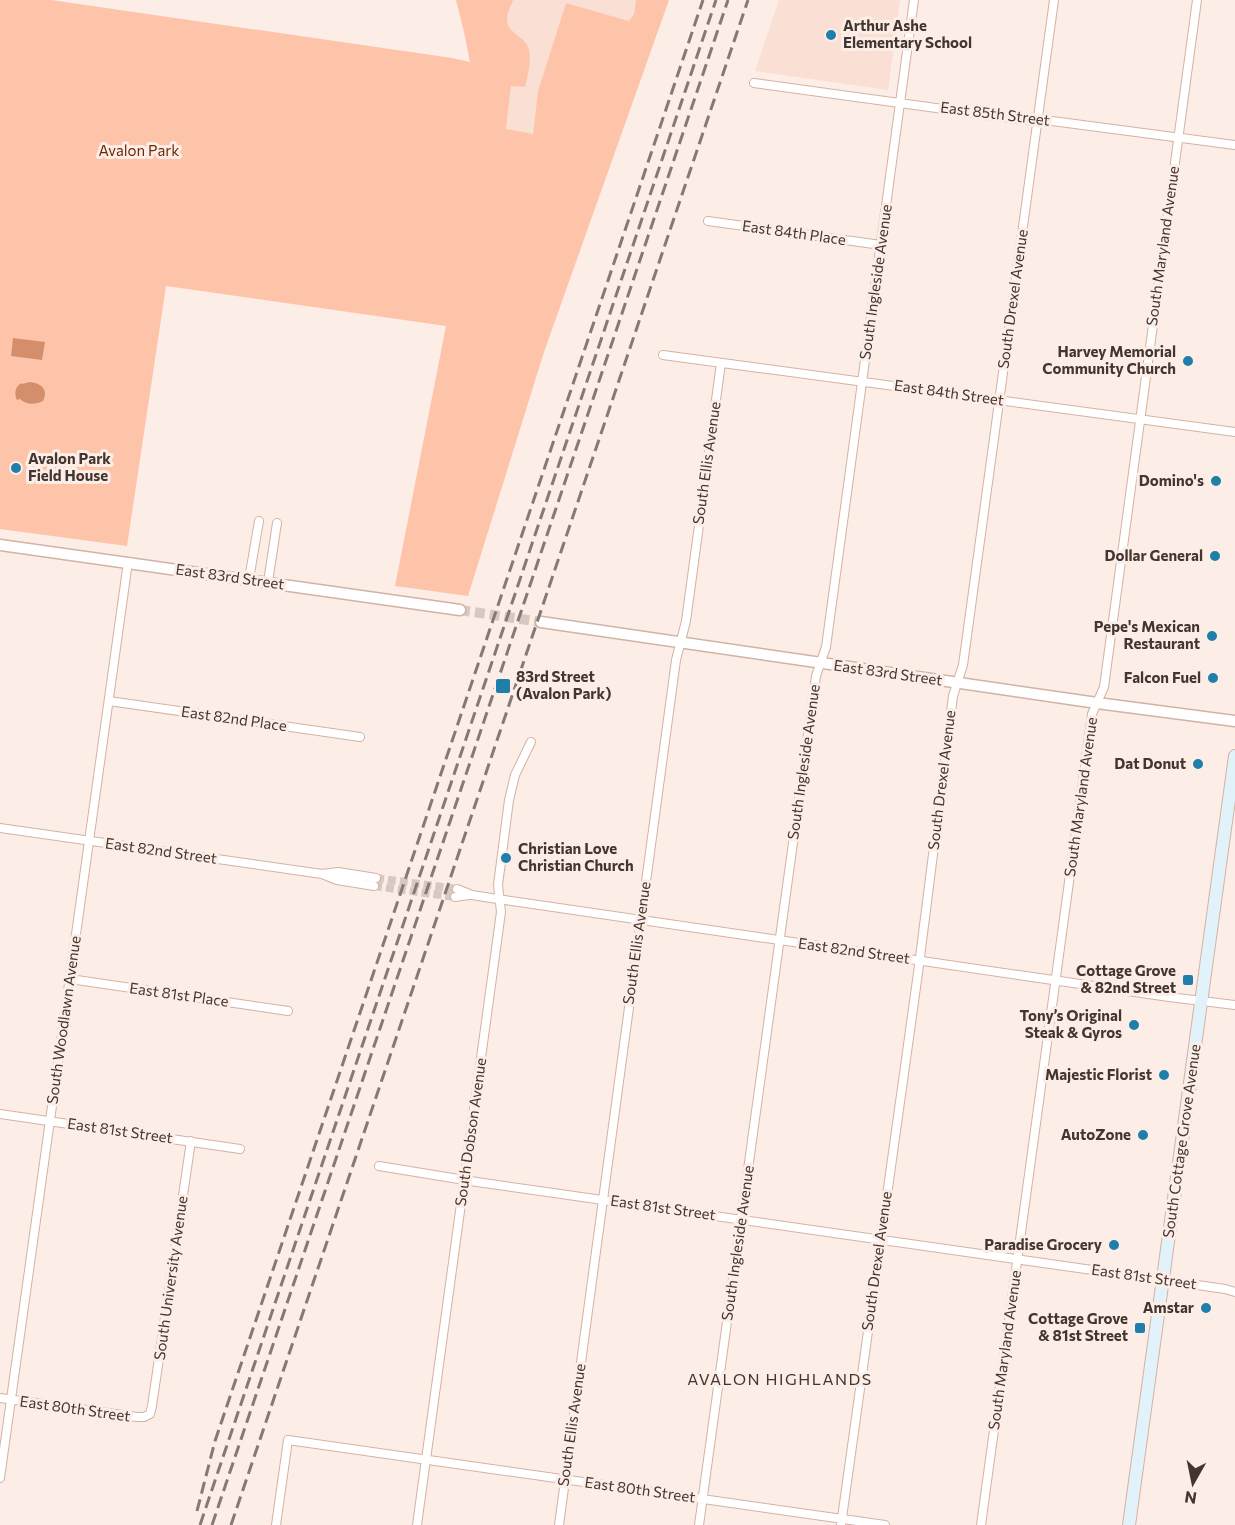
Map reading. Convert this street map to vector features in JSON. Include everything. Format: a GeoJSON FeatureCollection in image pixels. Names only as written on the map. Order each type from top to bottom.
{"type":"FeatureCollection","features":[{"type":"Feature","properties":{"kind":"main road","name":"South Cottage Grove Avenue"},"geometry":{"type":"LineString","coordinates":[[1129,1525],[1235,756]]}},
{"type":"Feature","properties":{"kind":"street","name":"South Ingleside Avenue"},"geometry":{"type":"LineString","coordinates":[[699,1525],[816,676],[826,646],[914,0]]}},
{"type":"Feature","properties":{"kind":"street","name":"South Drexel Avenue"},"geometry":{"type":"LineString","coordinates":[[841,1522],[953,696],[963,665],[1054,0]]}},
{"type":"Feature","properties":{"kind":"street","name":"South Maryland Avenue"},"geometry":{"type":"LineString","coordinates":[[981,1525],[1092,714],[1104,687],[1197,0]]}},
{"type":"Feature","properties":{"kind":"street","name":"East 85th Street"},"geometry":{"type":"LineString","coordinates":[[754,83],[1024,120],[1235,145]]}},
{"type":"Feature","properties":{"kind":"street","name":"East 84th Place"},"geometry":{"type":"LineString","coordinates":[[708,221],[881,245]]}},
{"type":"Feature","properties":{"kind":"street","name":"East 84th Street"},"geometry":{"type":"LineString","coordinates":[[663,355],[1235,432]]}},
{"type":"Feature","properties":{"kind":"street","name":"South Ellis Avenue"},"geometry":{"type":"LineString","coordinates":[[558,1525],[676,660],[686,621],[721,363]]}},
{"type":"Feature","properties":{"kind":"street"},"geometry":{"type":"LineString","coordinates":[[249,579],[259,521]]}},
{"type":"Feature","properties":{"kind":"street"},"geometry":{"type":"LineString","coordinates":[[268,582],[277,524]]}},
{"type":"Feature","properties":{"kind":"street","name":"East 83rd Street"},"geometry":{"type":"LineString","coordinates":[[0,544],[460,610]]}},
{"type":"Feature","properties":{"kind":"street","name":"South Woodlawn Avenue"},"geometry":{"type":"LineString","coordinates":[[0,1478],[128,562]]}},
{"type":"Feature","properties":{"kind":"street","name":"East 83rd Street"},"geometry":{"type":"LineString","coordinates":[[541,622],[1235,722]]}},
{"type":"Feature","properties":{"kind":"street","name":"East 82nd Place"},"geometry":{"type":"LineString","coordinates":[[109,701],[360,737]]}},
{"type":"Feature","properties":{"kind":"street","name":"South Dobson Avenue"},"geometry":{"type":"LineString","coordinates":[[417,1525],[501,912],[498,885],[509,800],[514,776],[531,742]]}},
{"type":"Feature","properties":{"kind":"street","name":"East 82nd Street"},"geometry":{"type":"LineString","coordinates":[[0,828],[322,874],[337,880],[375,882]]}},
{"type":"Feature","properties":{"kind":"street","name":"East 82nd Street"},"geometry":{"type":"LineString","coordinates":[[456,893],[1235,1005]]}},
{"type":"Feature","properties":{"kind":"street","name":"East 81st Place"},"geometry":{"type":"LineString","coordinates":[[70,979],[288,1011]]}},
{"type":"Feature","properties":{"kind":"street","name":"East 81st Street"},"geometry":{"type":"LineString","coordinates":[[0,1114],[240,1149]]}},
{"type":"Feature","properties":{"kind":"street","name":"South University Avenue"},"geometry":{"type":"LineString","coordinates":[[150,1414],[191,1142]]}},
{"type":"Feature","properties":{"kind":"street","name":"East 81st Street"},"geometry":{"type":"LineString","coordinates":[[379,1166],[1234,1290]]}},
{"type":"Feature","properties":{"kind":"street","name":"East 80th Street"},"geometry":{"type":"LineString","coordinates":[[0,1398],[137,1418],[150,1414]]}},
{"type":"Feature","properties":{"kind":"street","name":"East 80th Street"},"geometry":{"type":"LineString","coordinates":[[276,1525],[288,1440],[703,1499],[841,1522],[885,1525]]}},
{"type":"Feature","properties":{"kind":"shaded area"},"geometry":{"type":"Polygon","coordinates":[[[513,0],[636,0],[634,15],[629,21],[566,3],[538,91],[533,134],[506,130],[511,85],[525,87],[530,61],[507,21],[513,0]]]}},
{"type":"Feature","properties":{"kind":"shaded area","name":"Arthur Ashe Elementary School"},"geometry":{"type":"Polygon","coordinates":[[[779,0],[900,0],[888,90],[755,71],[779,0]]]}},
{"type":"Feature","properties":{"kind":"shaded area"},"geometry":{"type":"Polygon","coordinates":[[[13,338],[45,342],[42,360],[11,356],[13,338]]]}},
{"type":"Feature","properties":{"kind":"shaded area"},"geometry":{"type":"Polygon","coordinates":[[[30,382],[43,388],[45,397],[43,401],[31,404],[17,400],[15,393],[17,386],[30,382]]]}},
{"type":"Feature","properties":{"kind":"green space","name":"Avalon Park"},"geometry":{"type":"Polygon","coordinates":[[[0,0],[51,0],[470,62],[456,0],[513,0],[507,16],[509,27],[527,45],[530,60],[525,87],[511,86],[506,129],[533,134],[538,91],[566,3],[629,21],[634,14],[636,0],[669,0],[544,352],[468,596],[395,586],[446,326],[166,286],[127,546],[0,529],[0,0]]]}},
{"type":"Feature","properties":{"kind":"tunnel"},"geometry":{"type":"LineString","coordinates":[[460,610],[541,622]]}},
{"type":"Feature","properties":{"kind":"tunnel"},"geometry":{"type":"LineString","coordinates":[[376,878],[457,889]]}},
{"type":"Feature","properties":{"kind":"tunnel"},"geometry":{"type":"LineString","coordinates":[[374,886],[455,897]]}},
{"type":"Feature","properties":{"kind":"railway"},"geometry":{"type":"LineString","coordinates":[[197,1511],[215,1441],[703,0]]}},
{"type":"Feature","properties":{"kind":"railway"},"geometry":{"type":"LineString","coordinates":[[200,1525],[716,0]]}},
{"type":"Feature","properties":{"kind":"railway"},"geometry":{"type":"LineString","coordinates":[[212,1525],[728,0]]}},
{"type":"Feature","properties":{"kind":"railway"},"geometry":{"type":"LineString","coordinates":[[231,1525],[748,0]]}},
{"type":"Feature","properties":{"kind":"place","name":"Arthur Ashe Elementary School"},"geometry":{"type":"Point","coordinates":[831,35]}},
{"type":"Feature","properties":{"kind":"place","name":"Harvey Memorial Community Church"},"geometry":{"type":"Point","coordinates":[1188,361]}},
{"type":"Feature","properties":{"kind":"place","name":"Avalon Park Field House"},"geometry":{"type":"Point","coordinates":[16,468]}},
{"type":"Feature","properties":{"kind":"place","name":"Domino's"},"geometry":{"type":"Point","coordinates":[1216,481]}},
{"type":"Feature","properties":{"kind":"place","name":"Dollar General"},"geometry":{"type":"Point","coordinates":[1215,556]}},
{"type":"Feature","properties":{"kind":"place","name":"Pepe's Mexican Restaurant"},"geometry":{"type":"Point","coordinates":[1212,636]}},
{"type":"Feature","properties":{"kind":"place","name":"Falcon Fuel"},"geometry":{"type":"Point","coordinates":[1213,678]}},
{"type":"Feature","properties":{"kind":"place","name":"83rd Street (Avalon Park)"},"geometry":{"type":"Point","coordinates":[503,686]}},
{"type":"Feature","properties":{"kind":"place","name":"Dat Donut"},"geometry":{"type":"Point","coordinates":[1198,764]}},
{"type":"Feature","properties":{"kind":"place","name":"Christian Love Christian Church"},"geometry":{"type":"Point","coordinates":[506,858]}},
{"type":"Feature","properties":{"kind":"place","name":"Cottage Grove & 82nd Street"},"geometry":{"type":"Point","coordinates":[1188,980]}},
{"type":"Feature","properties":{"kind":"place","name":"Tony’s Original Steak & Gyros"},"geometry":{"type":"Point","coordinates":[1134,1025]}},
{"type":"Feature","properties":{"kind":"place","name":"Majestic Florist"},"geometry":{"type":"Point","coordinates":[1164,1075]}},
{"type":"Feature","properties":{"kind":"place","name":"AutoZone"},"geometry":{"type":"Point","coordinates":[1143,1135]}},
{"type":"Feature","properties":{"kind":"place","name":"Paradise Grocery"},"geometry":{"type":"Point","coordinates":[1114,1245]}},
{"type":"Feature","properties":{"kind":"place","name":"Amstar"},"geometry":{"type":"Point","coordinates":[1206,1308]}},
{"type":"Feature","properties":{"kind":"place","name":"Cottage Grove & 81st Street"},"geometry":{"type":"Point","coordinates":[1140,1328]}},
{"type":"Feature","properties":{"kind":"district","name":"AVALON HIGHLANDS"},"geometry":{"type":"Point","coordinates":[780,1379]}}]}
